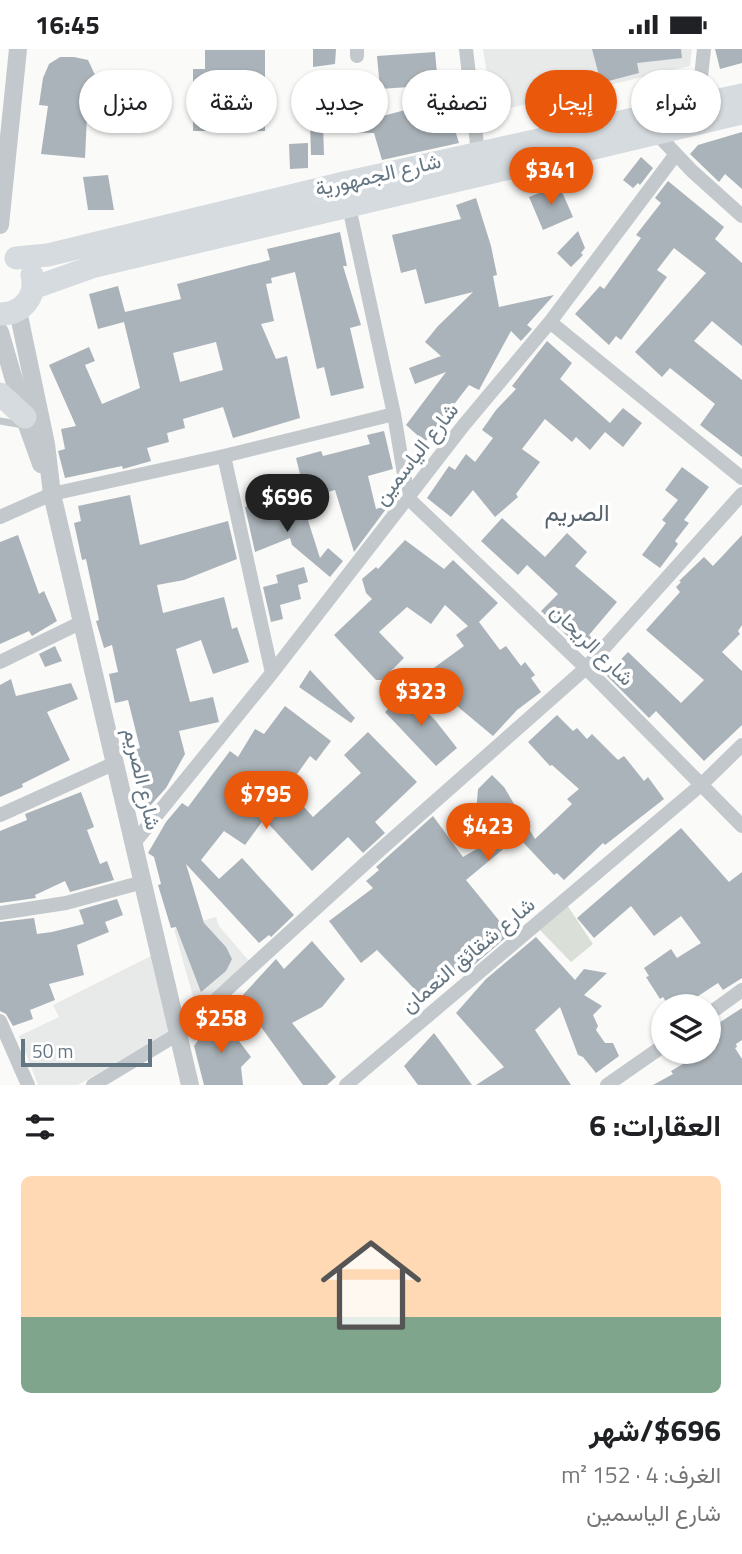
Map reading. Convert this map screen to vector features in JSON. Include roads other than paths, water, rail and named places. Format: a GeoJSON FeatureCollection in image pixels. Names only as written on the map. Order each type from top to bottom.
{"type":"FeatureCollection","features":[{"type":"Feature","properties":{"kind":"main road","name":"شارع الجمهورية"},"geometry":{"type":"LineString","coordinates":[[721,100],[742,95]]}},
{"type":"Feature","properties":{"kind":"main road","name":"شارع الجمهورية"},"geometry":{"type":"LineString","coordinates":[[721,118],[742,113]]}},
{"type":"Feature","properties":{"kind":"main road","name":"شارع الجمهورية"},"geometry":{"type":"LineString","coordinates":[[8,257],[48,255],[344,183],[631,119]]}},
{"type":"Feature","properties":{"kind":"main road","name":"شارع الجمهورية"},"geometry":{"type":"LineString","coordinates":[[33,288],[95,266],[656,133]]}},
{"type":"Feature","properties":{"kind":"main road"},"geometry":{"type":"LineString","coordinates":[[8,257],[30,270],[33,288],[25,305],[9,312]]}},
{"type":"Feature","properties":{"kind":"main road"},"geometry":{"type":"LineString","coordinates":[[0,394],[26,421]]}},
{"type":"Feature","properties":{"kind":"street"},"geometry":{"type":"LineString","coordinates":[[0,225],[19,49]]}},
{"type":"Feature","properties":{"kind":"street"},"geometry":{"type":"LineString","coordinates":[[466,49],[478,152]]}},
{"type":"Feature","properties":{"kind":"street"},"geometry":{"type":"LineString","coordinates":[[702,70],[704,49]]}},
{"type":"Feature","properties":{"kind":"street"},"geometry":{"type":"LineString","coordinates":[[656,133],[742,216]]}},
{"type":"Feature","properties":{"kind":"street","name":"شارع الياسمين"},"geometry":{"type":"LineString","coordinates":[[134,843],[272,673],[463,426],[550,322],[676,154]]}},
{"type":"Feature","properties":{"kind":"street"},"geometry":{"type":"LineString","coordinates":[[349,207],[394,414],[408,498]]}},
{"type":"Feature","properties":{"kind":"street","name":"شارع الصريم"},"geometry":{"type":"LineString","coordinates":[[9,312],[44,436],[51,489],[190,1085]]}},
{"type":"Feature","properties":{"kind":"street"},"geometry":{"type":"LineString","coordinates":[[550,322],[742,478]]}},
{"type":"Feature","properties":{"kind":"street","name":"شارع الصريم"},"geometry":{"type":"LineString","coordinates":[[0,332],[26,421],[51,489]]}},
{"type":"Feature","properties":{"kind":"street"},"geometry":{"type":"LineString","coordinates":[[0,517],[51,489],[224,456],[394,414]]}},
{"type":"Feature","properties":{"kind":"street"},"geometry":{"type":"LineString","coordinates":[[224,456],[272,673]]}},
{"type":"Feature","properties":{"kind":"street"},"geometry":{"type":"LineString","coordinates":[[93,1085],[178,1034],[586,668],[742,494]]}},
{"type":"Feature","properties":{"kind":"street","name":"شارع الريحان"},"geometry":{"type":"LineString","coordinates":[[408,498],[586,668],[742,826]]}},
{"type":"Feature","properties":{"kind":"street"},"geometry":{"type":"LineString","coordinates":[[0,662],[82,622]]}},
{"type":"Feature","properties":{"kind":"street","name":"شارع شقائق النعمان"},"geometry":{"type":"LineString","coordinates":[[346,1085],[702,784],[742,745]]}},
{"type":"Feature","properties":{"kind":"street"},"geometry":{"type":"LineString","coordinates":[[0,815],[115,763]]}},
{"type":"Feature","properties":{"kind":"street"},"geometry":{"type":"LineString","coordinates":[[0,913],[66,903],[143,882]]}},
{"type":"Feature","properties":{"kind":"street"},"geometry":{"type":"LineString","coordinates":[[721,1005],[742,990]]}},
{"type":"Feature","properties":{"kind":"street"},"geometry":{"type":"LineString","coordinates":[[0,1021],[28,1085]]}},
{"type":"Feature","properties":{"kind":"street"},"geometry":{"type":"LineString","coordinates":[[607,1085],[651,1054]]}},
{"type":"Feature","properties":{"kind":"lane"},"geometry":{"type":"LineString","coordinates":[[0,421],[26,421]]}},
{"type":"Feature","properties":{"kind":"district","name":"الصريم"},"geometry":{"type":"Point","coordinates":[577,513]}}]}
